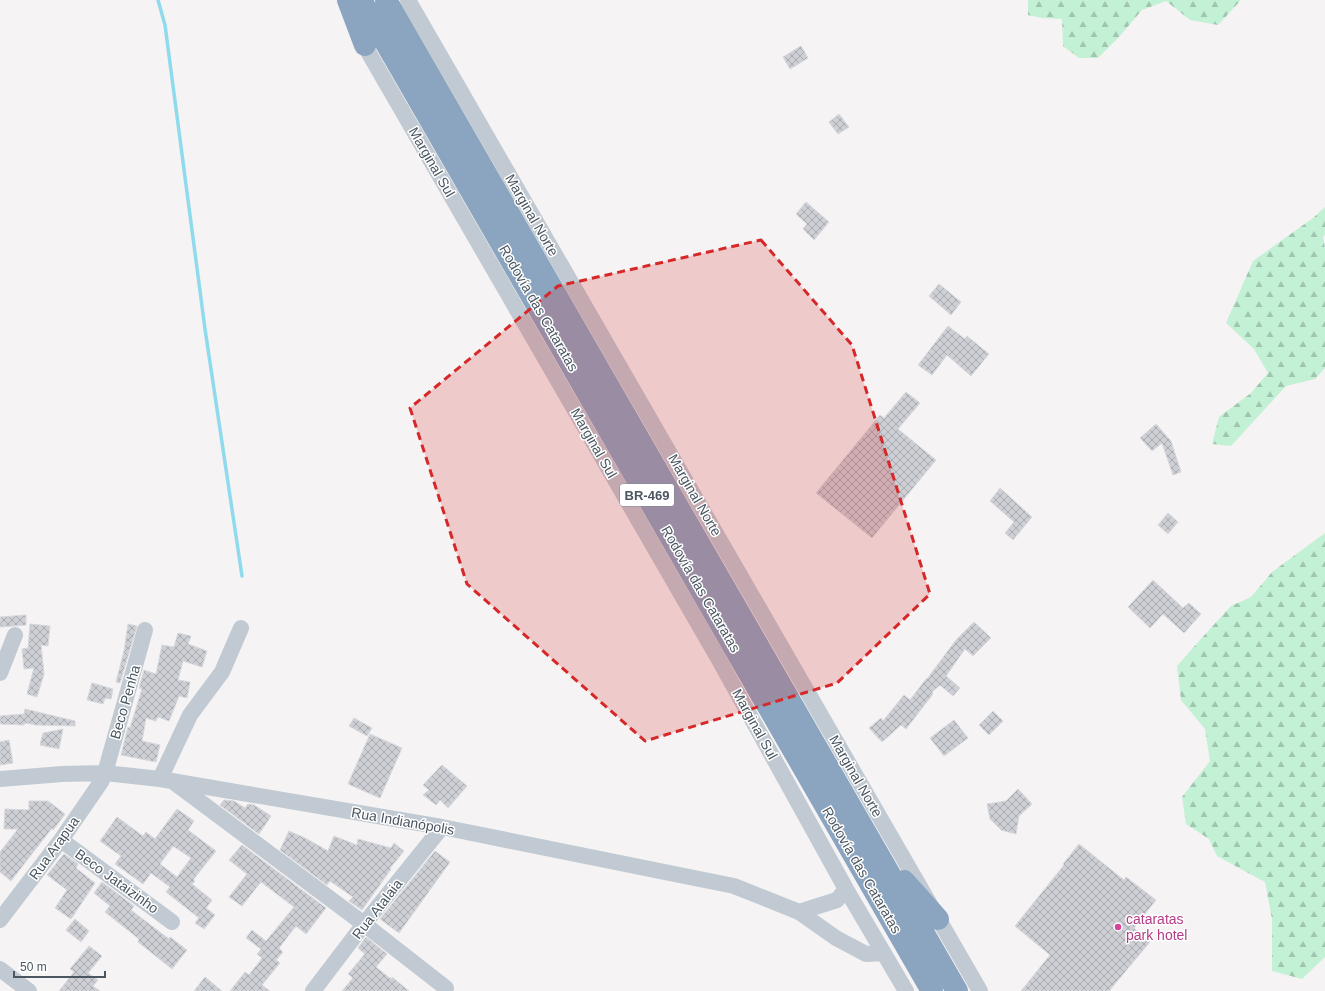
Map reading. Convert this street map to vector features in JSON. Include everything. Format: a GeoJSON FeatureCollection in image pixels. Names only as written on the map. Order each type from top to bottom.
{"type":"FeatureCollection","features":[{"type":"Feature","properties":{"kind":"highway"},"geometry":{"type":"LineString","coordinates":[[348,0],[364,45]]}},
{"type":"Feature","properties":{"kind":"highway","name":"Rodovía das Cataratas"},"geometry":{"type":"LineString","coordinates":[[360,0],[932,991]]}},
{"type":"Feature","properties":{"kind":"highway","name":"Rodovía das Cataratas"},"geometry":{"type":"LineString","coordinates":[[386,0],[957,991]]}},
{"type":"Feature","properties":{"kind":"highway"},"geometry":{"type":"LineString","coordinates":[[877,852],[938,919]]}},
{"type":"Feature","properties":{"kind":"highway"},"geometry":{"type":"LineString","coordinates":[[904,942],[918,991]]}},
{"type":"Feature","properties":{"kind":"street","name":"Marginal Sul"},"geometry":{"type":"LineString","coordinates":[[339,0],[718,658],[846,889],[906,991]]}},
{"type":"Feature","properties":{"kind":"street","name":"Marginal Norte"},"geometry":{"type":"LineString","coordinates":[[408,0],[980,991]]}},
{"type":"Feature","properties":{"kind":"street"},"geometry":{"type":"LineString","coordinates":[[241,628],[222,672],[190,714],[166,780],[364,924],[446,988]]}},
{"type":"Feature","properties":{"kind":"street","name":"Beco Penha"},"geometry":{"type":"LineString","coordinates":[[105,773],[145,630]]}},
{"type":"Feature","properties":{"kind":"street"},"geometry":{"type":"LineString","coordinates":[[0,673],[15,635]]}},
{"type":"Feature","properties":{"kind":"street","name":"Rua Indianópolis"},"geometry":{"type":"LineString","coordinates":[[0,779],[62,774],[105,773],[166,780],[442,827],[734,886],[799,912],[836,938],[866,954],[884,953]]}},
{"type":"Feature","properties":{"kind":"street","name":"Rua Arapua"},"geometry":{"type":"LineString","coordinates":[[0,920],[61,840],[101,782],[105,773]]}},
{"type":"Feature","properties":{"kind":"street","name":"Rua Atalaia"},"geometry":{"type":"LineString","coordinates":[[313,991],[364,924],[442,827]]}},
{"type":"Feature","properties":{"kind":"street","name":"Beco Jataizinho"},"geometry":{"type":"LineString","coordinates":[[61,840],[172,922]]}},
{"type":"Feature","properties":{"kind":"street"},"geometry":{"type":"LineString","coordinates":[[799,912],[837,900],[846,889]]}},
{"type":"Feature","properties":{"kind":"street"},"geometry":{"type":"LineString","coordinates":[[0,969],[30,991]]}},
{"type":"Feature","properties":{"kind":"highlighted area"},"geometry":{"type":"Polygon","coordinates":[[[761,240],[852,345],[930,594],[837,683],[645,741],[467,584],[410,408],[558,286],[761,240]]]}},
{"type":"Feature","properties":{"kind":"green space"},"geometry":{"type":"Polygon","coordinates":[[[1028,0],[1241,0],[1218,25],[1190,20],[1166,1],[1142,10],[1119,37],[1098,58],[1079,58],[1063,46],[1062,19],[1042,18],[1028,15],[1028,0]]]}},
{"type":"Feature","properties":{"kind":"green space"},"geometry":{"type":"Polygon","coordinates":[[[1325,207],[1325,235],[1323,237],[1325,248],[1325,368],[1315,379],[1286,386],[1231,446],[1212,444],[1219,417],[1251,393],[1268,373],[1254,349],[1226,323],[1253,261],[1313,218],[1325,207]]]}},
{"type":"Feature","properties":{"kind":"green space"},"geometry":{"type":"Polygon","coordinates":[[[1325,533],[1325,957],[1302,979],[1272,971],[1272,919],[1265,882],[1217,856],[1209,839],[1186,824],[1182,797],[1210,761],[1205,729],[1181,700],[1177,666],[1231,606],[1251,597],[1272,572],[1325,533]]]}},
{"type":"Feature","properties":{"kind":"building"},"geometry":{"type":"Polygon","coordinates":[[[801,46],[808,58],[790,69],[783,57],[801,46]]]}},
{"type":"Feature","properties":{"kind":"building"},"geometry":{"type":"Polygon","coordinates":[[[839,114],[849,127],[838,134],[829,122],[839,114]]]}},
{"type":"Feature","properties":{"kind":"building"},"geometry":{"type":"Polygon","coordinates":[[[806,202],[829,222],[814,240],[803,229],[807,224],[796,214],[806,202]]]}},
{"type":"Feature","properties":{"kind":"building"},"geometry":{"type":"Polygon","coordinates":[[[939,284],[961,302],[951,315],[929,296],[939,284]]]}},
{"type":"Feature","properties":{"kind":"building"},"geometry":{"type":"Polygon","coordinates":[[[948,326],[965,339],[967,336],[989,354],[971,376],[947,355],[932,375],[918,365],[948,326]]]}},
{"type":"Feature","properties":{"kind":"building"},"geometry":{"type":"Polygon","coordinates":[[[906,392],[920,403],[898,429],[936,460],[872,538],[816,493],[880,415],[884,418],[906,392]]]}},
{"type":"Feature","properties":{"kind":"building"},"geometry":{"type":"Polygon","coordinates":[[[1156,424],[1171,441],[1181,472],[1173,475],[1162,443],[1152,451],[1140,438],[1156,424]]]}},
{"type":"Feature","properties":{"kind":"building"},"geometry":{"type":"Polygon","coordinates":[[[1000,488],[1032,517],[1013,540],[1005,533],[1014,522],[990,501],[1000,488]]]}},
{"type":"Feature","properties":{"kind":"building"},"geometry":{"type":"Polygon","coordinates":[[[1168,513],[1178,522],[1168,534],[1158,525],[1168,513]]]}},
{"type":"Feature","properties":{"kind":"building"},"geometry":{"type":"Polygon","coordinates":[[[1153,580],[1183,608],[1189,603],[1201,614],[1184,633],[1163,614],[1150,628],[1128,607],[1153,580]]]}},
{"type":"Feature","properties":{"kind":"building"},"geometry":{"type":"Polygon","coordinates":[[[26,615],[26,625],[0,627],[0,617],[26,615]]]}},
{"type":"Feature","properties":{"kind":"building"},"geometry":{"type":"Polygon","coordinates":[[[974,622],[991,638],[973,656],[965,649],[946,676],[960,688],[953,696],[940,685],[932,692],[933,694],[906,729],[901,725],[882,742],[869,728],[881,718],[883,721],[904,695],[910,700],[956,640],[974,622]]]}},
{"type":"Feature","properties":{"kind":"building"},"geometry":{"type":"Polygon","coordinates":[[[30,624],[50,626],[48,646],[41,645],[44,674],[37,697],[27,694],[34,668],[24,669],[22,649],[28,648],[30,624]]]}},
{"type":"Feature","properties":{"kind":"building"},"geometry":{"type":"Polygon","coordinates":[[[128,624],[137,626],[120,683],[116,682],[124,651],[128,624]]]}},
{"type":"Feature","properties":{"kind":"building"},"geometry":{"type":"Polygon","coordinates":[[[178,633],[191,636],[188,644],[207,651],[202,667],[183,661],[178,680],[190,682],[187,698],[179,696],[169,721],[158,717],[156,721],[146,718],[142,741],[160,745],[156,762],[121,755],[128,727],[130,728],[142,689],[139,688],[144,670],[156,674],[162,645],[174,647],[178,633]]]}},
{"type":"Feature","properties":{"kind":"building"},"geometry":{"type":"Polygon","coordinates":[[[92,683],[113,689],[111,699],[105,698],[103,704],[87,700],[92,683]]]}},
{"type":"Feature","properties":{"kind":"building"},"geometry":{"type":"Polygon","coordinates":[[[25,709],[75,721],[75,726],[36,725],[25,723],[24,725],[0,724],[0,716],[24,714],[25,709]]]}},
{"type":"Feature","properties":{"kind":"building"},"geometry":{"type":"Polygon","coordinates":[[[993,711],[1003,721],[989,735],[979,725],[993,711]]]}},
{"type":"Feature","properties":{"kind":"building"},"geometry":{"type":"Polygon","coordinates":[[[354,718],[372,728],[367,736],[349,726],[354,718]]]}},
{"type":"Feature","properties":{"kind":"building"},"geometry":{"type":"Polygon","coordinates":[[[954,720],[968,738],[944,756],[930,738],[954,720]]]}},
{"type":"Feature","properties":{"kind":"building"},"geometry":{"type":"Polygon","coordinates":[[[63,729],[59,749],[40,745],[43,733],[63,729]]]}},
{"type":"Feature","properties":{"kind":"building"},"geometry":{"type":"Polygon","coordinates":[[[370,734],[402,748],[380,798],[348,784],[370,734]]]}},
{"type":"Feature","properties":{"kind":"building"},"geometry":{"type":"Polygon","coordinates":[[[9,740],[13,763],[0,765],[0,742],[9,740]]]}},
{"type":"Feature","properties":{"kind":"building"},"geometry":{"type":"Polygon","coordinates":[[[442,765],[467,786],[448,808],[440,800],[436,805],[423,795],[429,790],[423,785],[442,765]]]}},
{"type":"Feature","properties":{"kind":"building"},"geometry":{"type":"Polygon","coordinates":[[[1018,789],[1032,804],[1019,816],[1016,834],[1001,830],[990,819],[987,804],[1006,801],[1018,789]]]}},
{"type":"Feature","properties":{"kind":"building"},"geometry":{"type":"Polygon","coordinates":[[[224,800],[234,801],[245,808],[248,804],[254,805],[271,816],[259,834],[220,805],[224,800]]]}},
{"type":"Feature","properties":{"kind":"building"},"geometry":{"type":"Polygon","coordinates":[[[29,801],[48,801],[65,814],[53,830],[52,828],[11,881],[0,872],[0,852],[18,829],[4,829],[5,809],[29,810],[29,801]]]}},
{"type":"Feature","properties":{"kind":"building"},"geometry":{"type":"Polygon","coordinates":[[[177,809],[194,821],[188,830],[216,851],[193,880],[195,881],[192,884],[212,900],[206,908],[215,915],[204,929],[195,923],[199,918],[166,892],[170,887],[151,873],[143,884],[115,864],[121,856],[100,841],[117,817],[143,836],[146,832],[155,839],[177,809]],[[173,846],[160,864],[177,877],[191,858],[173,846]]]}},
{"type":"Feature","properties":{"kind":"building"},"geometry":{"type":"Polygon","coordinates":[[[289,831],[328,851],[334,836],[357,845],[358,839],[391,848],[394,843],[404,851],[390,868],[391,869],[362,910],[349,901],[353,897],[330,881],[327,885],[280,850],[289,831]]]}},
{"type":"Feature","properties":{"kind":"building"},"geometry":{"type":"Polygon","coordinates":[[[1079,844],[1124,880],[1126,877],[1156,900],[1134,928],[1150,942],[1109,991],[1021,991],[1050,955],[1015,926],[1079,844]]]}},
{"type":"Feature","properties":{"kind":"building"},"geometry":{"type":"Polygon","coordinates":[[[242,845],[326,908],[306,934],[296,926],[279,948],[283,952],[276,960],[280,963],[262,985],[270,991],[230,991],[245,972],[249,975],[262,958],[257,954],[261,949],[246,938],[252,930],[266,941],[294,907],[261,882],[242,906],[229,897],[247,874],[229,860],[242,845]]]}},
{"type":"Feature","properties":{"kind":"building"},"geometry":{"type":"Polygon","coordinates":[[[435,851],[450,862],[399,933],[380,919],[435,851]]]}},
{"type":"Feature","properties":{"kind":"building"},"geometry":{"type":"Polygon","coordinates":[[[64,854],[78,864],[76,868],[95,883],[71,919],[55,908],[67,890],[47,875],[64,854]]]}},
{"type":"Feature","properties":{"kind":"building"},"geometry":{"type":"Polygon","coordinates":[[[102,882],[134,906],[131,910],[169,939],[170,937],[187,950],[172,969],[138,942],[139,939],[105,912],[110,906],[94,893],[102,882]]]}},
{"type":"Feature","properties":{"kind":"building"},"geometry":{"type":"Polygon","coordinates":[[[75,919],[89,931],[81,942],[66,930],[75,919]]]}},
{"type":"Feature","properties":{"kind":"building"},"geometry":{"type":"Polygon","coordinates":[[[366,937],[387,954],[376,967],[391,979],[392,977],[409,991],[342,991],[353,978],[348,974],[365,954],[358,948],[366,937]]]}},
{"type":"Feature","properties":{"kind":"building"},"geometry":{"type":"Polygon","coordinates":[[[89,946],[102,956],[88,973],[98,980],[93,986],[100,991],[59,991],[74,972],[70,969],[89,946]]]}},
{"type":"Feature","properties":{"kind":"building"},"geometry":{"type":"Polygon","coordinates":[[[205,977],[222,991],[194,991],[205,977]]]}},
{"type":"Feature","properties":{"kind":"waterway"},"geometry":{"type":"LineString","coordinates":[[158,0],[165,25],[205,329],[242,576]]}},
{"type":"Feature","properties":{"kind":"place","name":"cataratas park hotel"},"geometry":{"type":"Point","coordinates":[1118,927]}}]}
